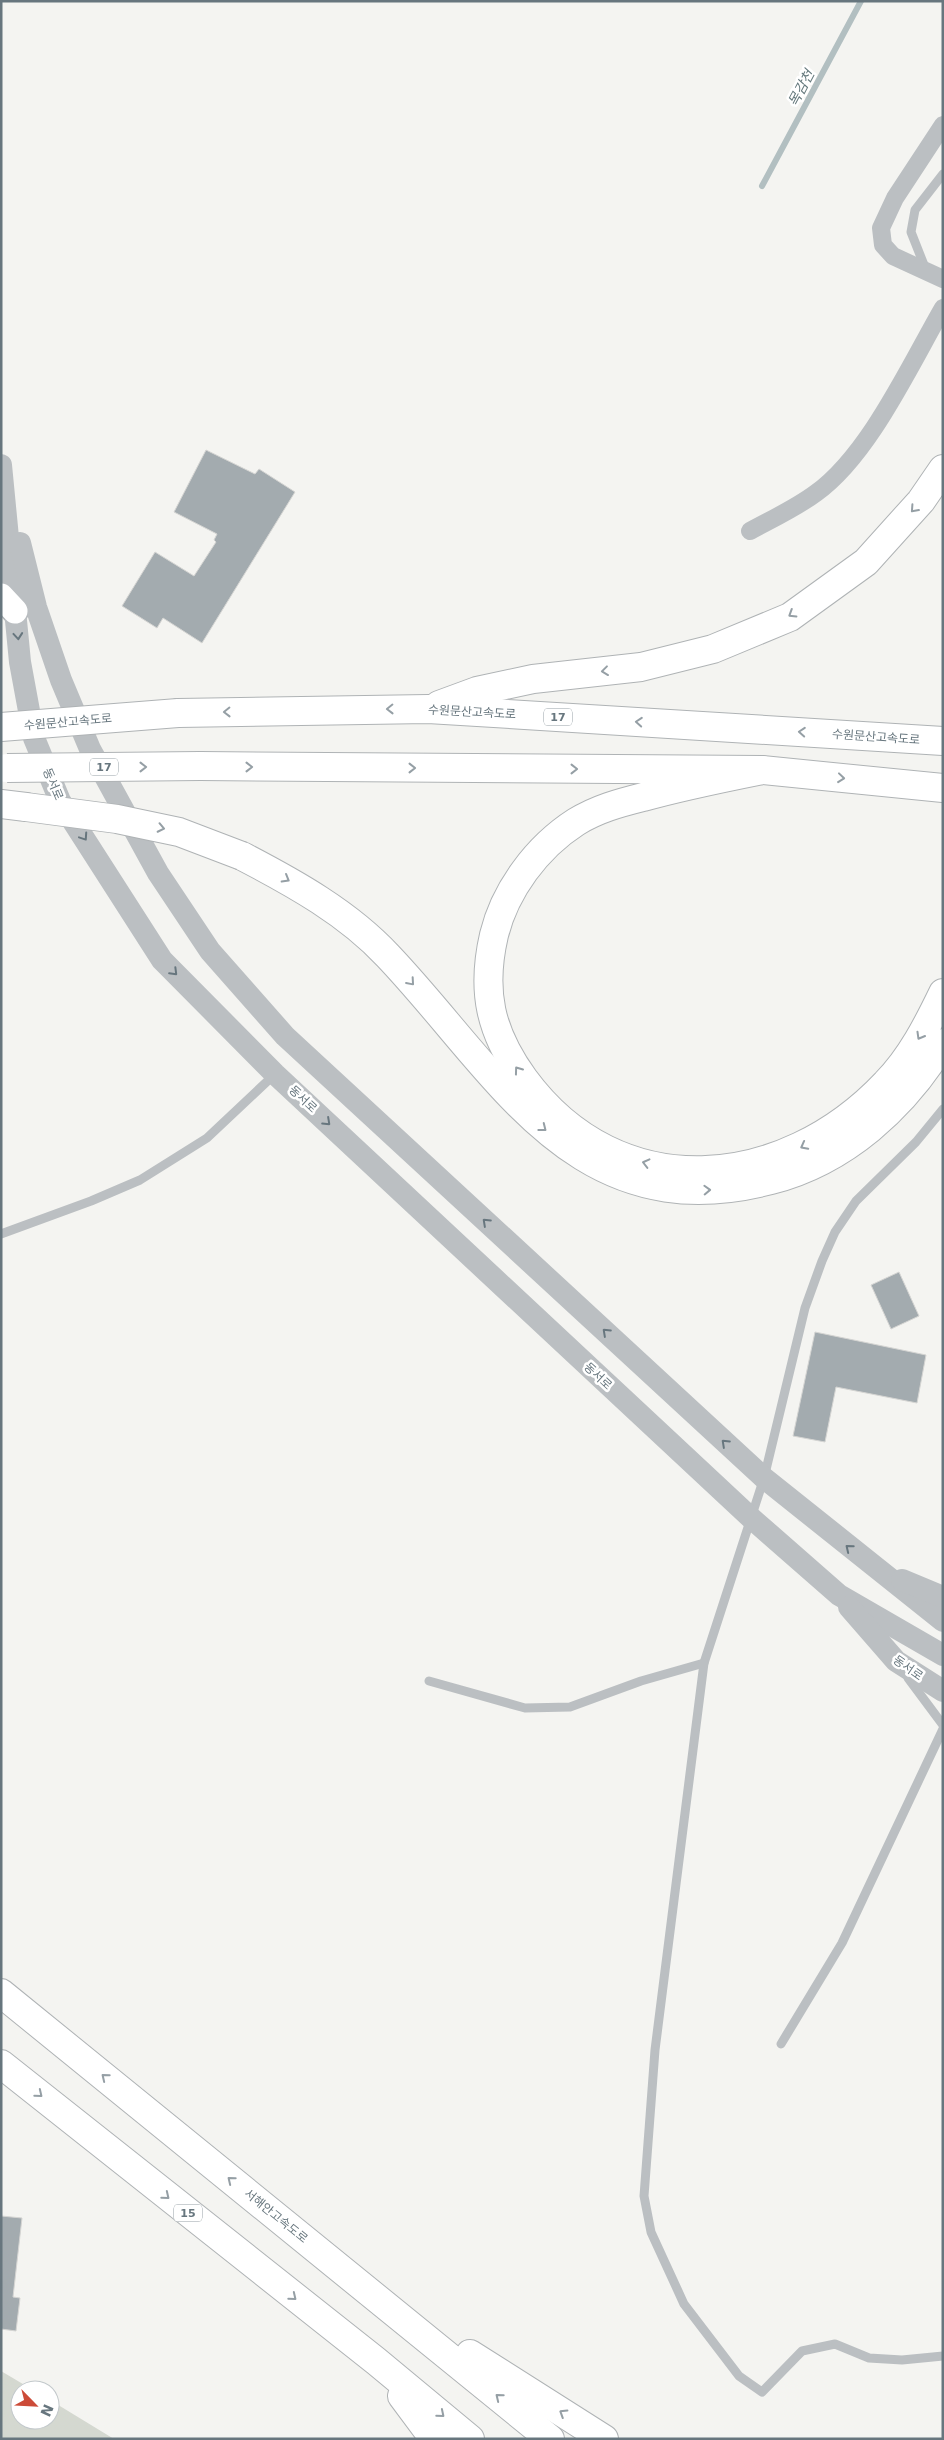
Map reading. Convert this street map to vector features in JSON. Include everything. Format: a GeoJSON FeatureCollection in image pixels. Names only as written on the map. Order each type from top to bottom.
{"type":"FeatureCollection","features":[{"type":"Feature","properties":{"kind":"highway"},"geometry":{"type":"LineString","coordinates":[[428,708],[477,691],[533,679],[641,667],[713,649],[790,617],[866,562],[921,501],[943,469]]}},
{"type":"Feature","properties":{"kind":"highway","name":"수원문산고속도로"},"geometry":{"type":"LineString","coordinates":[[1,727],[178,713],[428,708],[940,741]]}},
{"type":"Feature","properties":{"kind":"highway","name":"17"},"geometry":{"type":"LineString","coordinates":[[4,768],[200,766],[762,770],[939,787]]}},
{"type":"Feature","properties":{"kind":"highway"},"geometry":{"type":"LineString","coordinates":[[762,770],[696,784],[603,808],[569,828],[552,842],[518,879],[499,917],[488,961],[490,1013],[509,1058],[541,1102],[586,1138],[635,1161],[672,1170],[702,1171],[732,1169],[765,1162],[795,1150],[828,1133],[857,1111],[888,1082],[913,1048],[943,993]]}},
{"type":"Feature","properties":{"kind":"highway"},"geometry":{"type":"LineString","coordinates":[[14,805],[117,819],[179,832],[242,856],[288,880],[360,930],[387,954],[510,1098],[535,1122],[588,1161],[636,1181],[689,1190],[737,1188],[782,1177],[824,1160],[862,1135],[881,1119],[926,1068],[943,1043]]}},
{"type":"Feature","properties":{"kind":"highway","name":"서해안고속도로"},"geometry":{"type":"LineString","coordinates":[[2,1993],[550,2439]]}},
{"type":"Feature","properties":{"kind":"highway","name":"15"},"geometry":{"type":"LineString","coordinates":[[1,2064],[376,2361],[470,2439]]}},
{"type":"Feature","properties":{"kind":"highway"},"geometry":{"type":"LineString","coordinates":[[364,2288],[604,2439]]}},
{"type":"Feature","properties":{"kind":"highway"},"geometry":{"type":"LineString","coordinates":[[376,2361],[434,2439]]}},
{"type":"Feature","properties":{"kind":"street"},"geometry":{"type":"LineString","coordinates":[[943,125],[895,198],[881,228],[883,245],[893,256],[943,279]]}},
{"type":"Feature","properties":{"kind":"street"},"geometry":{"type":"LineString","coordinates":[[750,531],[817,493],[848,463],[867,438],[943,308]]}},
{"type":"Feature","properties":{"kind":"street","name":"동서로"},"geometry":{"type":"LineString","coordinates":[[1,464],[8,603],[34,738],[60,801],[162,960],[275,1074],[750,1517],[839,1595],[896,1661],[943,1691]]}},
{"type":"Feature","properties":{"kind":"street","name":"동서로"},"geometry":{"type":"LineString","coordinates":[[1,464],[36,608],[90,749],[158,874],[210,951],[285,1036],[764,1478],[874,1568],[943,1620]]}},
{"type":"Feature","properties":{"kind":"street","name":"동서로"},"geometry":{"type":"LineString","coordinates":[[874,1568],[943,1597]]}},
{"type":"Feature","properties":{"kind":"street","name":"동서로"},"geometry":{"type":"LineString","coordinates":[[839,1595],[943,1655]]}},
{"type":"Feature","properties":{"kind":"lane"},"geometry":{"type":"LineString","coordinates":[[926,270],[911,232],[915,210],[943,174]]}},
{"type":"Feature","properties":{"kind":"lane"},"geometry":{"type":"LineString","coordinates":[[1,1234],[91,1201],[140,1180],[207,1138],[275,1074]]}},
{"type":"Feature","properties":{"kind":"lane"},"geometry":{"type":"LineString","coordinates":[[943,1109],[916,1142],[856,1201],[835,1232],[805,1308],[764,1478],[704,1663],[655,2050],[644,2196],[652,2232],[684,2304],[739,2376],[762,2392],[802,2351],[835,2344],[869,2358],[902,2360],[943,2356]]}},
{"type":"Feature","properties":{"kind":"lane"},"geometry":{"type":"LineString","coordinates":[[896,1661],[943,1725]]}},
{"type":"Feature","properties":{"kind":"lane"},"geometry":{"type":"LineString","coordinates":[[429,1681],[525,1708],[570,1707],[640,1681],[704,1663]]}},
{"type":"Feature","properties":{"kind":"lane"},"geometry":{"type":"LineString","coordinates":[[781,2044],[842,1943],[943,1729]]}},
{"type":"Feature","properties":{"kind":"shaded area"},"geometry":{"type":"Polygon","coordinates":[[[1,2371],[16,2380],[10,2380],[10,2430],[60,2430],[60,2406],[114,2439],[1,2439],[1,2371]]]}},
{"type":"Feature","properties":{"kind":"building"},"geometry":{"type":"Polygon","coordinates":[[[206,450],[255,474],[259,469],[295,492],[202,643],[163,618],[157,628],[122,606],[155,552],[194,576],[216,542],[214,540],[217,534],[174,512],[206,450]]]}},
{"type":"Feature","properties":{"kind":"building"},"geometry":{"type":"Polygon","coordinates":[[[899,1272],[919,1316],[891,1329],[871,1285],[899,1272]]]}},
{"type":"Feature","properties":{"kind":"building"},"geometry":{"type":"Polygon","coordinates":[[[815,1332],[926,1355],[917,1403],[836,1387],[825,1442],[793,1436],[815,1332]]]}},
{"type":"Feature","properties":{"kind":"building"},"geometry":{"type":"Polygon","coordinates":[[[1,2216],[22,2218],[13,2297],[20,2298],[16,2331],[1,2329],[1,2216]]]}},
{"type":"Feature","properties":{"kind":"waterway","name":"목감천"},"geometry":{"type":"LineString","coordinates":[[762,186],[861,1]]}}]}
